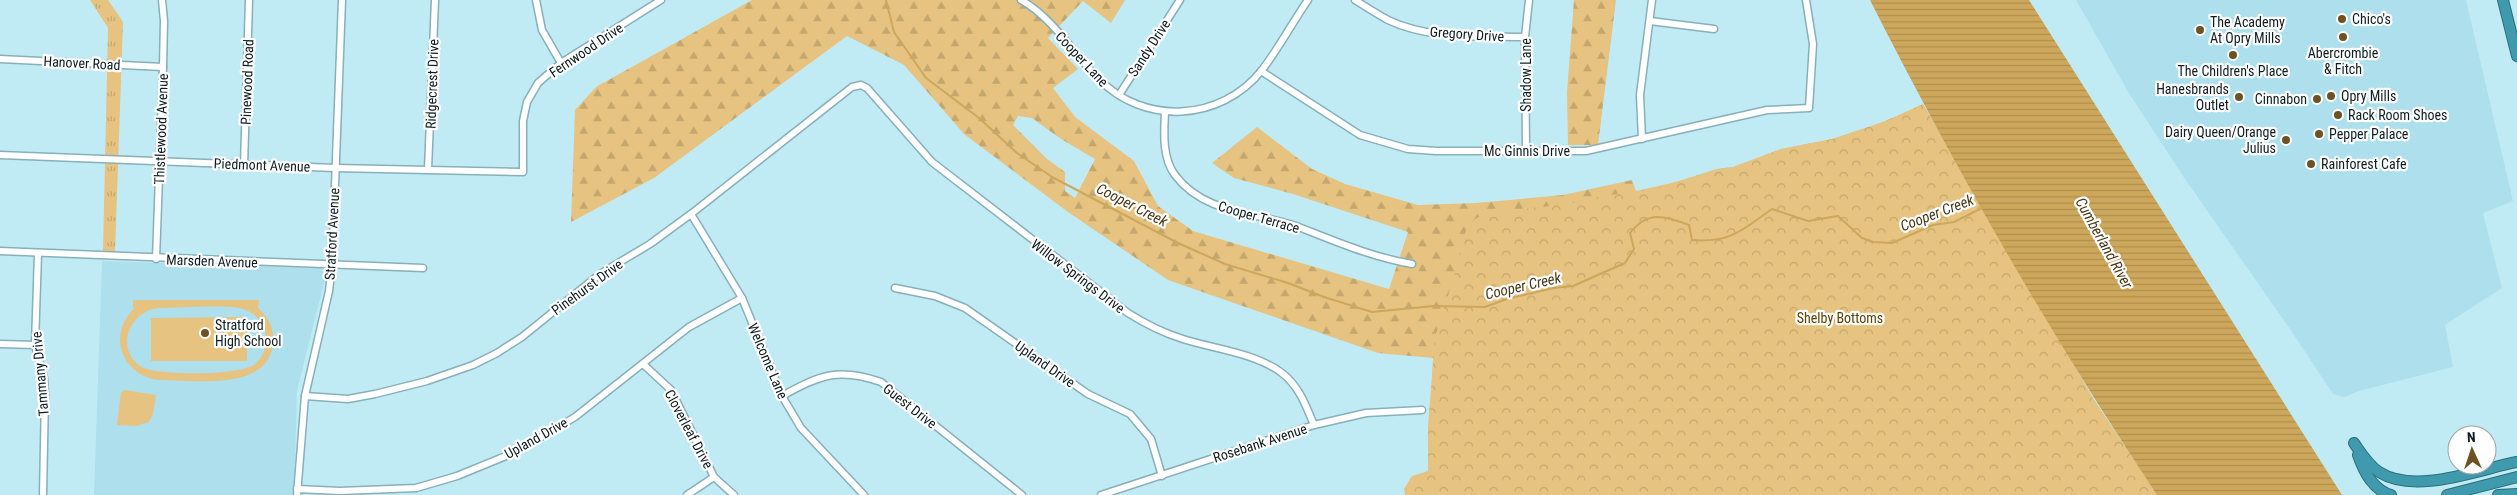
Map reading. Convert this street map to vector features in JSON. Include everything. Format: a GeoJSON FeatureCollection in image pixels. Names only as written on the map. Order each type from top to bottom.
{"type":"FeatureCollection","features":[{"type":"Feature","properties":{"kind":"highway"},"geometry":{"type":"LineString","coordinates":[[2503,0],[2517,56]]}},
{"type":"Feature","properties":{"kind":"highway"},"geometry":{"type":"LineString","coordinates":[[2391,495],[2375,485],[2368,476],[2354,443],[2379,472],[2400,482],[2429,483],[2517,460]]}},
{"type":"Feature","properties":{"kind":"highway"},"geometry":{"type":"LineString","coordinates":[[2447,495],[2517,477]]}},
{"type":"Feature","properties":{"kind":"highway"},"geometry":{"type":"LineString","coordinates":[[2397,495],[2400,482]]}},
{"type":"Feature","properties":{"kind":"highway"},"geometry":{"type":"LineString","coordinates":[[2498,495],[2517,494]]}},
{"type":"Feature","properties":{"kind":"street","name":"Thistlewood Avenue"},"geometry":{"type":"LineString","coordinates":[[156,259],[161,161],[164,21],[162,0]]}},
{"type":"Feature","properties":{"kind":"street","name":"Pinewood Road"},"geometry":{"type":"LineString","coordinates":[[244,165],[249,0]]}},
{"type":"Feature","properties":{"kind":"street","name":"Stratford Avenue"},"geometry":{"type":"LineString","coordinates":[[297,492],[305,396],[329,291],[332,265],[342,0]]}},
{"type":"Feature","properties":{"kind":"street","name":"Ridgecrest Drive"},"geometry":{"type":"LineString","coordinates":[[428,169],[435,0]]}},
{"type":"Feature","properties":{"kind":"street"},"geometry":{"type":"LineString","coordinates":[[536,0],[542,30],[561,64]]}},
{"type":"Feature","properties":{"kind":"street","name":"Fernwood Drive"},"geometry":{"type":"LineString","coordinates":[[523,172],[523,121],[527,102],[538,83],[561,64],[661,0]]}},
{"type":"Feature","properties":{"kind":"street","name":"Cooper Lane"},"geometry":{"type":"LineString","coordinates":[[1021,0],[1031,5],[1099,80],[1119,96],[1135,105],[1165,112],[1188,112],[1212,106],[1233,96],[1261,71],[1308,0]]}},
{"type":"Feature","properties":{"kind":"street","name":"Sandy Drive"},"geometry":{"type":"LineString","coordinates":[[1119,96],[1180,0]]}},
{"type":"Feature","properties":{"kind":"street","name":"Gregory Drive"},"geometry":{"type":"LineString","coordinates":[[1355,0],[1389,20],[1423,31],[1452,35],[1525,38]]}},
{"type":"Feature","properties":{"kind":"street","name":"Shadow Lane"},"geometry":{"type":"LineString","coordinates":[[1526,151],[1525,38],[1529,0]]}},
{"type":"Feature","properties":{"kind":"street"},"geometry":{"type":"LineString","coordinates":[[1642,139],[1640,95],[1652,0]]}},
{"type":"Feature","properties":{"kind":"street","name":"Mc Ginnis Drive"},"geometry":{"type":"LineString","coordinates":[[1261,71],[1360,135],[1408,149],[1436,151],[1586,151],[1767,110],[1809,108],[1813,44],[1806,0]]}},
{"type":"Feature","properties":{"kind":"street"},"geometry":{"type":"LineString","coordinates":[[1650,22],[1714,29]]}},
{"type":"Feature","properties":{"kind":"street","name":"Hanover Road"},"geometry":{"type":"LineString","coordinates":[[0,59],[163,67]]}},
{"type":"Feature","properties":{"kind":"street","name":"Pinehurst Drive"},"geometry":{"type":"LineString","coordinates":[[305,396],[348,399],[427,381],[473,365],[522,337],[600,274],[650,244],[692,214],[852,87],[861,85]]}},
{"type":"Feature","properties":{"kind":"street","name":"Willow Springs Drive"},"geometry":{"type":"LineString","coordinates":[[861,85],[867,88],[932,162],[1128,313],[1161,331],[1267,364],[1283,374],[1301,395],[1314,425]]}},
{"type":"Feature","properties":{"kind":"street","name":"Cooper Terrace"},"geometry":{"type":"LineString","coordinates":[[1165,112],[1166,152],[1175,174],[1205,200],[1221,208],[1295,226],[1362,252],[1412,264]]}},
{"type":"Feature","properties":{"kind":"street","name":"Piedmont Avenue"},"geometry":{"type":"LineString","coordinates":[[0,155],[335,168],[523,172]]}},
{"type":"Feature","properties":{"kind":"street","name":"Welcome Lane"},"geometry":{"type":"LineString","coordinates":[[692,214],[742,298],[782,396],[801,428],[864,495]]}},
{"type":"Feature","properties":{"kind":"street","name":"Marsden Avenue"},"geometry":{"type":"LineString","coordinates":[[0,251],[156,259],[423,268]]}},
{"type":"Feature","properties":{"kind":"street","name":"Tammany Drive"},"geometry":{"type":"LineString","coordinates":[[38,253],[35,345],[44,378],[45,395],[43,495]]}},
{"type":"Feature","properties":{"kind":"street","name":"Upland Drive"},"geometry":{"type":"LineString","coordinates":[[895,288],[935,296],[965,308],[1088,394],[1130,414],[1151,439],[1162,476]]}},
{"type":"Feature","properties":{"kind":"street","name":"Upland Drive"},"geometry":{"type":"LineString","coordinates":[[297,492],[416,488],[457,476],[518,451],[575,417],[689,327],[742,298]]}},
{"type":"Feature","properties":{"kind":"street"},"geometry":{"type":"LineString","coordinates":[[0,344],[35,345]]}},
{"type":"Feature","properties":{"kind":"street","name":"Cloverleaf Drive"},"geometry":{"type":"LineString","coordinates":[[643,364],[671,390],[714,477],[734,495]]}},
{"type":"Feature","properties":{"kind":"street","name":"Guest Drive"},"geometry":{"type":"LineString","coordinates":[[782,396],[812,379],[831,374],[859,375],[881,382],[1022,495]]}},
{"type":"Feature","properties":{"kind":"street","name":"Rosebank Avenue"},"geometry":{"type":"LineString","coordinates":[[1101,495],[1314,425],[1366,413],[1422,410]]}},
{"type":"Feature","properties":{"kind":"street"},"geometry":{"type":"LineString","coordinates":[[687,495],[714,477]]}},
{"type":"Feature","properties":{"kind":"shaded area","name":"Opry Mills"},"geometry":{"type":"Polygon","coordinates":[[[2076,0],[2466,0],[2513,201],[2483,213],[2502,288],[2445,325],[2453,367],[2359,391],[2344,397],[2333,394],[2187,182],[2130,95],[2076,0]]]}},
{"type":"Feature","properties":{"kind":"shaded area","name":"Stratford High School"},"geometry":{"type":"Polygon","coordinates":[[[102,261],[321,268],[326,275],[297,391],[294,495],[94,495],[102,261]]]}},
{"type":"Feature","properties":{"kind":"green space"},"geometry":{"type":"Polygon","coordinates":[[[90,0],[108,0],[123,22],[115,252],[103,251],[108,28],[90,0]]]}},
{"type":"Feature","properties":{"kind":"green space","name":"Shelby Bottoms"},"geometry":{"type":"Polygon","coordinates":[[[752,0],[1125,0],[1111,23],[1083,1],[1048,38],[1078,69],[1053,88],[1075,117],[1134,161],[1158,206],[1193,231],[1389,289],[1408,232],[1293,194],[1234,178],[1212,163],[1257,127],[1312,169],[1345,184],[1418,205],[1476,203],[1563,195],[1632,180],[1636,191],[1685,180],[1717,169],[1733,167],[1781,149],[1833,139],[1881,123],[1923,104],[2094,400],[2157,495],[1432,380],[1433,358],[1378,353],[1168,280],[1068,212],[964,134],[904,65],[847,36],[654,178],[571,222],[575,110],[596,87],[752,0]],[[1018,116],[1013,125],[1047,159],[1065,172],[1065,191],[1075,198],[1095,159],[1061,139],[1032,118],[1018,116]]]}},
{"type":"Feature","properties":{"kind":"green space"},"geometry":{"type":"Polygon","coordinates":[[[1574,0],[1616,0],[1598,145],[1568,145],[1567,92],[1574,0]]]}},
{"type":"Feature","properties":{"kind":"green space","name":"Shelby Bottoms"},"geometry":{"type":"Polygon","coordinates":[[[1923,104],[2094,400],[2157,495],[1405,495],[1404,489],[1412,476],[1428,471],[1428,426],[1435,337],[1457,267],[1463,237],[1470,223],[1484,213],[1568,204],[1603,196],[1653,189],[1717,169],[1733,167],[1781,149],[1832,139],[1897,117],[1923,104]]]}},
{"type":"Feature","properties":{"kind":"green space"},"geometry":{"type":"Polygon","coordinates":[[[133,300],[259,300],[258,308],[265,315],[272,329],[273,345],[268,360],[257,370],[243,377],[209,381],[159,380],[146,377],[136,371],[122,352],[121,330],[126,318],[135,308],[133,308],[133,300]],[[226,307],[159,308],[149,310],[141,315],[129,331],[128,349],[132,358],[140,366],[162,372],[179,373],[233,371],[255,364],[265,348],[265,332],[262,323],[256,316],[243,309],[226,307]]]}},
{"type":"Feature","properties":{"kind":"green space"},"geometry":{"type":"Polygon","coordinates":[[[247,317],[247,361],[151,361],[151,318],[247,317]]]}},
{"type":"Feature","properties":{"kind":"green space"},"geometry":{"type":"Polygon","coordinates":[[[125,390],[156,395],[153,414],[149,422],[137,426],[117,425],[121,392],[125,390]]]}},
{"type":"Feature","properties":{"kind":"water","name":"Cumberland River"},"geometry":{"type":"Polygon","coordinates":[[[1870,0],[2029,0],[2342,495],[2157,495],[2042,313],[2006,252],[1936,127],[1870,0]]]}},
{"type":"Feature","properties":{"kind":"waterway","name":"Cooper Creek"},"geometry":{"type":"LineString","coordinates":[[886,0],[894,32],[926,78],[979,118],[1017,153],[1052,177],[1178,243],[1225,264],[1372,312],[1433,306],[1485,307],[1507,299],[1554,288],[1573,286],[1625,263],[1634,249],[1630,233],[1643,221],[1650,218],[1672,219],[1689,225],[1692,240],[1705,240],[1735,234],[1772,209],[1808,221],[1838,216],[1862,238],[1873,242],[1892,243],[1933,225],[1954,222],[1984,207]]}},
{"type":"Feature","properties":{"kind":"place","name":"Chico's"},"geometry":{"type":"Point","coordinates":[2342,19]}},
{"type":"Feature","properties":{"kind":"place","name":"The Academy At Opry Mills"},"geometry":{"type":"Point","coordinates":[2200,30]}},
{"type":"Feature","properties":{"kind":"place","name":"Abercrombie & Fitch"},"geometry":{"type":"Point","coordinates":[2343,37]}},
{"type":"Feature","properties":{"kind":"place","name":"The Children's Place"},"geometry":{"type":"Point","coordinates":[2233,55]}},
{"type":"Feature","properties":{"kind":"place","name":"Opry Mills"},"geometry":{"type":"Point","coordinates":[2331,96]}},
{"type":"Feature","properties":{"kind":"place","name":"Hanesbrands Outlet"},"geometry":{"type":"Point","coordinates":[2239,97]}},
{"type":"Feature","properties":{"kind":"place","name":"Cinnabon"},"geometry":{"type":"Point","coordinates":[2317,99]}},
{"type":"Feature","properties":{"kind":"place","name":"Rack Room Shoes"},"geometry":{"type":"Point","coordinates":[2338,115]}},
{"type":"Feature","properties":{"kind":"place","name":"Pepper Palace"},"geometry":{"type":"Point","coordinates":[2319,134]}},
{"type":"Feature","properties":{"kind":"place","name":"Dairy Queen/Orange Julius"},"geometry":{"type":"Point","coordinates":[2286,140]}},
{"type":"Feature","properties":{"kind":"place","name":"Rainforest Cafe"},"geometry":{"type":"Point","coordinates":[2311,164]}},
{"type":"Feature","properties":{"kind":"place","name":"Stratford High School"},"geometry":{"type":"Point","coordinates":[205,333]}}]}
